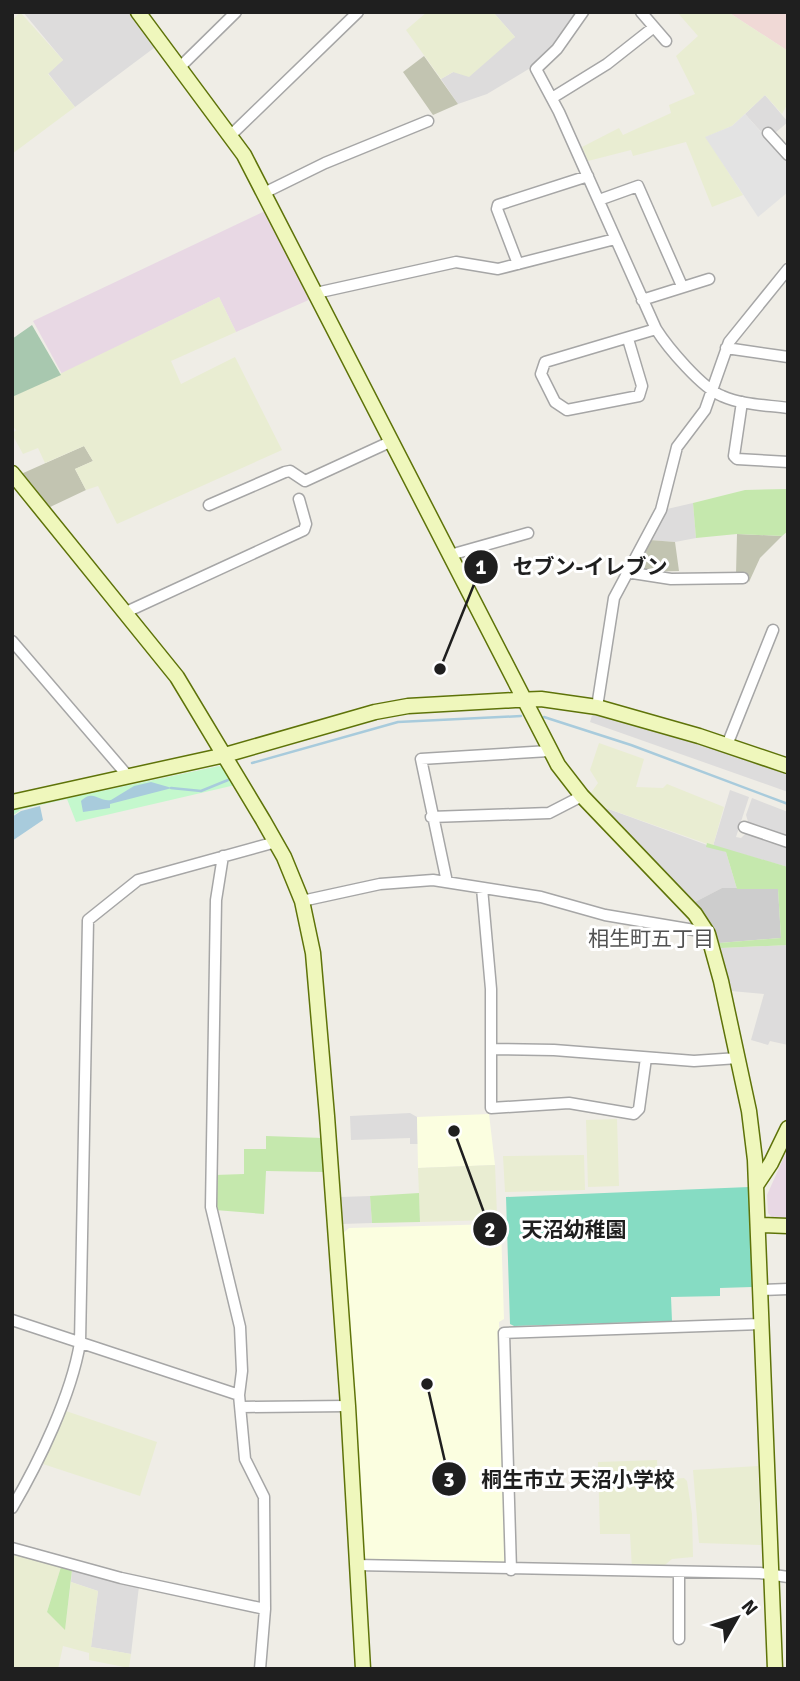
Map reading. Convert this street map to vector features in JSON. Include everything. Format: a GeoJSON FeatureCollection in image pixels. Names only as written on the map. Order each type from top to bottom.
{"type":"FeatureCollection","features":[{"type":"Feature","properties":{"kind":"street"},"geometry":{"type":"LineString","coordinates":[[138,12],[231,135],[264,193],[549,751],[582,796],[705,928],[738,1058],[750,1119],[757,1184],[775,1669]]}},
{"type":"Feature","properties":{"kind":"street"},"geometry":{"type":"LineString","coordinates":[[180,67],[236,12]]}},
{"type":"Feature","properties":{"kind":"street"},"geometry":{"type":"LineString","coordinates":[[231,135],[358,12]]}},
{"type":"Feature","properties":{"kind":"street"},"geometry":{"type":"LineString","coordinates":[[583,12],[557,49],[536,69],[588,176],[656,329],[712,390],[742,402],[788,408]]}},
{"type":"Feature","properties":{"kind":"street"},"geometry":{"type":"LineString","coordinates":[[641,12],[666,41]]}},
{"type":"Feature","properties":{"kind":"street"},"geometry":{"type":"LineString","coordinates":[[552,99],[607,64],[654,27]]}},
{"type":"Feature","properties":{"kind":"street"},"geometry":{"type":"LineString","coordinates":[[264,193],[325,163],[428,121]]}},
{"type":"Feature","properties":{"kind":"street"},"geometry":{"type":"LineString","coordinates":[[768,133],[788,155]]}},
{"type":"Feature","properties":{"kind":"street"},"geometry":{"type":"LineString","coordinates":[[518,264],[496,209],[498,205],[588,176]]}},
{"type":"Feature","properties":{"kind":"street"},"geometry":{"type":"LineString","coordinates":[[599,200],[638,186],[682,286]]}},
{"type":"Feature","properties":{"kind":"street"},"geometry":{"type":"LineString","coordinates":[[316,293],[456,262],[492,270],[615,239]]}},
{"type":"Feature","properties":{"kind":"street"},"geometry":{"type":"LineString","coordinates":[[597,707],[612,604],[626,572],[661,510],[679,442],[701,417],[726,348],[788,269]]}},
{"type":"Feature","properties":{"kind":"street"},"geometry":{"type":"LineString","coordinates":[[642,300],[709,279]]}},
{"type":"Feature","properties":{"kind":"street"},"geometry":{"type":"LineString","coordinates":[[628,339],[642,386],[639,397],[567,411],[559,407],[541,374],[542,365],[656,329]]}},
{"type":"Feature","properties":{"kind":"street"},"geometry":{"type":"LineString","coordinates":[[726,348],[788,357]]}},
{"type":"Feature","properties":{"kind":"street"},"geometry":{"type":"LineString","coordinates":[[742,402],[734,456],[737,459],[788,463]]}},
{"type":"Feature","properties":{"kind":"street"},"geometry":{"type":"LineString","coordinates":[[209,505],[285,472],[290,471],[305,481],[392,441]]}},
{"type":"Feature","properties":{"kind":"street"},"geometry":{"type":"LineString","coordinates":[[12,472],[177,677],[276,842],[302,901],[313,953],[348,1406],[363,1669]]}},
{"type":"Feature","properties":{"kind":"street"},"geometry":{"type":"LineString","coordinates":[[124,613],[304,530],[306,524],[299,499]]}},
{"type":"Feature","properties":{"kind":"street"},"geometry":{"type":"LineString","coordinates":[[450,555],[528,533]]}},
{"type":"Feature","properties":{"kind":"street"},"geometry":{"type":"LineString","coordinates":[[626,572],[671,579],[743,578]]}},
{"type":"Feature","properties":{"kind":"street"},"geometry":{"type":"LineString","coordinates":[[727,745],[773,630]]}},
{"type":"Feature","properties":{"kind":"street"},"geometry":{"type":"LineString","coordinates":[[12,641],[127,775]]}},
{"type":"Feature","properties":{"kind":"street"},"geometry":{"type":"LineString","coordinates":[[12,802],[225,755],[391,709],[524,699],[597,707],[788,766]]}},
{"type":"Feature","properties":{"kind":"street"},"geometry":{"type":"LineString","coordinates":[[447,882],[431,817],[421,759],[549,751]]}},
{"type":"Feature","properties":{"kind":"street"},"geometry":{"type":"LineString","coordinates":[[431,817],[549,813],[582,796]]}},
{"type":"Feature","properties":{"kind":"street"},"geometry":{"type":"LineString","coordinates":[[744,827],[788,842]]}},
{"type":"Feature","properties":{"kind":"street"},"geometry":{"type":"LineString","coordinates":[[12,1508],[24,1488],[60,1405],[80,1343],[88,920],[138,880],[276,842]]}},
{"type":"Feature","properties":{"kind":"street"},"geometry":{"type":"LineString","coordinates":[[223,856],[216,900],[210,1192],[211,1207],[240,1327],[242,1371],[239,1395],[246,1459],[264,1497],[265,1609],[260,1669]]}},
{"type":"Feature","properties":{"kind":"street"},"geometry":{"type":"LineString","coordinates":[[302,901],[380,884],[447,882],[541,897],[605,915],[694,930],[705,928]]}},
{"type":"Feature","properties":{"kind":"street"},"geometry":{"type":"LineString","coordinates":[[482,888],[491,989],[491,1108],[569,1103],[637,1114],[646,1058]]}},
{"type":"Feature","properties":{"kind":"street"},"geometry":{"type":"LineString","coordinates":[[492,1049],[554,1049],[694,1061],[738,1058]]}},
{"type":"Feature","properties":{"kind":"street"},"geometry":{"type":"LineString","coordinates":[[757,1184],[771,1164],[788,1128]]}},
{"type":"Feature","properties":{"kind":"street"},"geometry":{"type":"LineString","coordinates":[[759,1225],[788,1226]]}},
{"type":"Feature","properties":{"kind":"street"},"geometry":{"type":"LineString","coordinates":[[760,1290],[788,1289]]}},
{"type":"Feature","properties":{"kind":"street"},"geometry":{"type":"LineString","coordinates":[[12,1320],[239,1395]]}},
{"type":"Feature","properties":{"kind":"street"},"geometry":{"type":"LineString","coordinates":[[511,1570],[504,1333],[761,1324]]}},
{"type":"Feature","properties":{"kind":"street"},"geometry":{"type":"LineString","coordinates":[[242,1407],[348,1406]]}},
{"type":"Feature","properties":{"kind":"street"},"geometry":{"type":"LineString","coordinates":[[12,1548],[121,1578],[265,1609]]}},
{"type":"Feature","properties":{"kind":"street"},"geometry":{"type":"LineString","coordinates":[[356,1565],[788,1577]]}},
{"type":"Feature","properties":{"kind":"street"},"geometry":{"type":"LineString","coordinates":[[679,1573],[679,1639]]}},
{"type":"Feature","properties":{"kind":"shaded area"},"geometry":{"type":"Polygon","coordinates":[[[20,12],[63,60],[48,74],[75,107],[12,154],[12,21],[20,12]]]}},
{"type":"Feature","properties":{"kind":"shaded area"},"geometry":{"type":"Polygon","coordinates":[[[23,12],[133,12],[158,45],[75,107],[48,73],[63,60],[23,12]]]}},
{"type":"Feature","properties":{"kind":"shaded area"},"geometry":{"type":"Polygon","coordinates":[[[427,12],[493,12],[515,37],[469,77],[453,72],[441,79],[406,30],[427,12]]]}},
{"type":"Feature","properties":{"kind":"shaded area"},"geometry":{"type":"Polygon","coordinates":[[[493,12],[579,12],[548,53],[532,67],[487,94],[458,104],[441,79],[515,37],[493,12]]]}},
{"type":"Feature","properties":{"kind":"shaded area"},"geometry":{"type":"Polygon","coordinates":[[[677,12],[728,12],[788,51],[788,103],[782,114],[765,95],[732,126],[706,137],[743,195],[712,207],[686,142],[633,156],[631,150],[588,161],[582,147],[619,128],[623,135],[671,113],[669,105],[695,94],[676,56],[698,36],[677,12]]]}},
{"type":"Feature","properties":{"kind":"shaded area"},"geometry":{"type":"Polygon","coordinates":[[[728,12],[788,12],[788,51],[728,12]]]}},
{"type":"Feature","properties":{"kind":"shaded area"},"geometry":{"type":"Polygon","coordinates":[[[424,56],[458,104],[433,115],[403,72],[424,56]]]}},
{"type":"Feature","properties":{"kind":"shaded area"},"geometry":{"type":"Polygon","coordinates":[[[765,95],[788,122],[775,133],[765,136],[745,114],[765,95]]]}},
{"type":"Feature","properties":{"kind":"shaded area"},"geometry":{"type":"Polygon","coordinates":[[[745,114],[788,162],[788,192],[758,217],[705,137],[732,126],[745,114]]]}},
{"type":"Feature","properties":{"kind":"shaded area"},"geometry":{"type":"Polygon","coordinates":[[[265,211],[311,299],[236,332],[219,297],[62,374],[33,321],[265,211]]]}},
{"type":"Feature","properties":{"kind":"shaded area"},"geometry":{"type":"Polygon","coordinates":[[[219,297],[236,332],[171,361],[181,384],[235,357],[282,450],[117,524],[98,486],[86,490],[75,469],[93,461],[84,446],[45,463],[38,448],[23,454],[12,434],[16,430],[12,425],[12,397],[219,297]]]}},
{"type":"Feature","properties":{"kind":"shaded area"},"geometry":{"type":"Polygon","coordinates":[[[32,325],[61,375],[12,397],[12,339],[32,325]]]}},
{"type":"Feature","properties":{"kind":"shaded area"},"geometry":{"type":"Polygon","coordinates":[[[84,446],[93,461],[75,469],[86,490],[48,508],[21,474],[84,446]]]}},
{"type":"Feature","properties":{"kind":"shaded area"},"geometry":{"type":"Polygon","coordinates":[[[693,503],[696,538],[675,542],[650,540],[667,509],[693,503]]]}},
{"type":"Feature","properties":{"kind":"shaded area"},"geometry":{"type":"Polygon","coordinates":[[[737,534],[782,536],[760,558],[749,582],[741,574],[736,574],[737,534]]]}},
{"type":"Feature","properties":{"kind":"shaded area"},"geometry":{"type":"Polygon","coordinates":[[[650,540],[675,542],[679,571],[640,572],[636,566],[650,540]]]}},
{"type":"Feature","properties":{"kind":"shaded area"},"geometry":{"type":"Polygon","coordinates":[[[593,712],[686,737],[788,771],[788,792],[590,722],[593,712]]]}},
{"type":"Feature","properties":{"kind":"shaded area"},"geometry":{"type":"Polygon","coordinates":[[[599,743],[644,759],[636,787],[663,788],[667,784],[724,807],[713,846],[603,807],[590,794],[598,783],[590,770],[599,743]]]}},
{"type":"Feature","properties":{"kind":"shaded area"},"geometry":{"type":"Polygon","coordinates":[[[730,790],[749,797],[736,837],[741,838],[747,832],[788,846],[788,867],[713,846],[730,790]]]}},
{"type":"Feature","properties":{"kind":"shaded area"},"geometry":{"type":"Polygon","coordinates":[[[752,798],[788,812],[788,838],[749,825],[746,815],[752,798]]]}},
{"type":"Feature","properties":{"kind":"shaded area"},"geometry":{"type":"Polygon","coordinates":[[[603,807],[726,852],[737,889],[722,888],[695,902],[603,807]]]}},
{"type":"Feature","properties":{"kind":"shaded area"},"geometry":{"type":"Polygon","coordinates":[[[722,888],[778,888],[781,938],[719,943],[710,922],[695,902],[722,888]]]}},
{"type":"Feature","properties":{"kind":"shaded area"},"geometry":{"type":"Polygon","coordinates":[[[788,945],[788,1045],[770,1041],[768,1045],[751,1040],[764,994],[731,991],[721,948],[788,945]]]}},
{"type":"Feature","properties":{"kind":"shaded area"},"geometry":{"type":"Polygon","coordinates":[[[410,1113],[417,1117],[418,1144],[410,1144],[410,1138],[351,1140],[350,1116],[410,1113]]]}},
{"type":"Feature","properties":{"kind":"shaded area"},"geometry":{"type":"Polygon","coordinates":[[[489,1114],[495,1165],[418,1168],[417,1117],[489,1114]]]}},
{"type":"Feature","properties":{"kind":"shaded area"},"geometry":{"type":"Polygon","coordinates":[[[617,1119],[619,1186],[588,1187],[586,1120],[617,1119]]]}},
{"type":"Feature","properties":{"kind":"shaded area"},"geometry":{"type":"Polygon","coordinates":[[[788,1148],[788,1219],[773,1218],[768,1213],[767,1195],[788,1148]]]}},
{"type":"Feature","properties":{"kind":"shaded area"},"geometry":{"type":"Polygon","coordinates":[[[584,1155],[585,1190],[505,1192],[503,1156],[584,1155]]]}},
{"type":"Feature","properties":{"kind":"shaded area"},"geometry":{"type":"Polygon","coordinates":[[[495,1165],[497,1215],[493,1220],[420,1222],[418,1168],[495,1165]]]}},
{"type":"Feature","properties":{"kind":"shaded area"},"geometry":{"type":"Polygon","coordinates":[[[370,1196],[372,1223],[342,1224],[340,1197],[370,1196]]]}},
{"type":"Feature","properties":{"kind":"shaded area"},"geometry":{"type":"Polygon","coordinates":[[[496,1224],[501,1227],[504,1319],[499,1322],[508,1562],[503,1567],[366,1562],[363,1558],[343,1233],[349,1228],[496,1224]]]}},
{"type":"Feature","properties":{"kind":"shaded area"},"geometry":{"type":"Polygon","coordinates":[[[63,1410],[157,1442],[140,1496],[43,1464],[63,1410]]]}},
{"type":"Feature","properties":{"kind":"shaded area"},"geometry":{"type":"Polygon","coordinates":[[[657,1460],[658,1480],[684,1478],[687,1481],[692,1514],[693,1557],[672,1559],[660,1569],[632,1569],[630,1534],[600,1534],[598,1462],[657,1460]]]}},
{"type":"Feature","properties":{"kind":"shaded area"},"geometry":{"type":"Polygon","coordinates":[[[758,1466],[761,1545],[699,1543],[693,1470],[758,1466]]]}},
{"type":"Feature","properties":{"kind":"shaded area"},"geometry":{"type":"Polygon","coordinates":[[[12,1553],[61,1567],[47,1612],[65,1629],[71,1582],[98,1591],[91,1647],[131,1654],[129,1668],[89,1660],[89,1653],[63,1646],[58,1669],[12,1669],[12,1553]]]}},
{"type":"Feature","properties":{"kind":"shaded area"},"geometry":{"type":"Polygon","coordinates":[[[72,1570],[139,1586],[131,1654],[91,1647],[98,1591],[71,1582],[72,1570]]]}},
{"type":"Feature","properties":{"kind":"green space"},"geometry":{"type":"Polygon","coordinates":[[[788,489],[788,531],[782,536],[737,534],[696,538],[693,503],[745,490],[788,489]]]}},
{"type":"Feature","properties":{"kind":"green space"},"geometry":{"type":"Polygon","coordinates":[[[223,767],[234,785],[76,822],[67,799],[22,809],[12,816],[12,811],[17,809],[223,767]]]}},
{"type":"Feature","properties":{"kind":"green space"},"geometry":{"type":"Polygon","coordinates":[[[707,843],[788,867],[788,945],[721,948],[719,943],[781,938],[778,889],[737,889],[726,852],[706,847],[707,843]]]}},
{"type":"Feature","properties":{"kind":"green space"},"geometry":{"type":"Polygon","coordinates":[[[266,1136],[323,1138],[325,1172],[266,1171],[264,1214],[215,1210],[215,1175],[244,1174],[244,1149],[266,1149],[266,1136]]]}},
{"type":"Feature","properties":{"kind":"green space"},"geometry":{"type":"Polygon","coordinates":[[[749,1187],[752,1287],[720,1288],[720,1296],[671,1297],[672,1321],[510,1324],[506,1197],[749,1187]]]}},
{"type":"Feature","properties":{"kind":"green space"},"geometry":{"type":"Polygon","coordinates":[[[419,1193],[420,1222],[372,1223],[370,1196],[419,1193]]]}},
{"type":"Feature","properties":{"kind":"green space"},"geometry":{"type":"Polygon","coordinates":[[[61,1567],[72,1570],[65,1630],[47,1612],[61,1567]]]}},
{"type":"Feature","properties":{"kind":"water"},"geometry":{"type":"Polygon","coordinates":[[[151,782],[172,788],[110,804],[110,808],[83,812],[81,801],[89,796],[111,800],[134,786],[151,782]]]}},
{"type":"Feature","properties":{"kind":"water"},"geometry":{"type":"Polygon","coordinates":[[[40,806],[43,820],[12,841],[12,817],[21,811],[40,806]]]}},
{"type":"Feature","properties":{"kind":"waterway"},"geometry":{"type":"LineString","coordinates":[[252,763],[398,722],[521,716]]}},
{"type":"Feature","properties":{"kind":"waterway"},"geometry":{"type":"LineString","coordinates":[[544,717],[631,745],[788,804]]}},
{"type":"Feature","properties":{"kind":"waterway"},"geometry":{"type":"LineString","coordinates":[[171,788],[201,791],[228,780]]}},
{"type":"Feature","properties":{"kind":"place","name":"セブン-イレブン"},"geometry":{"type":"Point","coordinates":[440,669]}},
{"type":"Feature","properties":{"kind":"place","name":"天沼幼稚園"},"geometry":{"type":"Point","coordinates":[454,1131]}},
{"type":"Feature","properties":{"kind":"place","name":"桐生市立 天沼小学校"},"geometry":{"type":"Point","coordinates":[427,1384]}},
{"type":"Feature","properties":{"kind":"district","name":"相生町五丁目"},"geometry":{"type":"Point","coordinates":[651,939]}}]}
